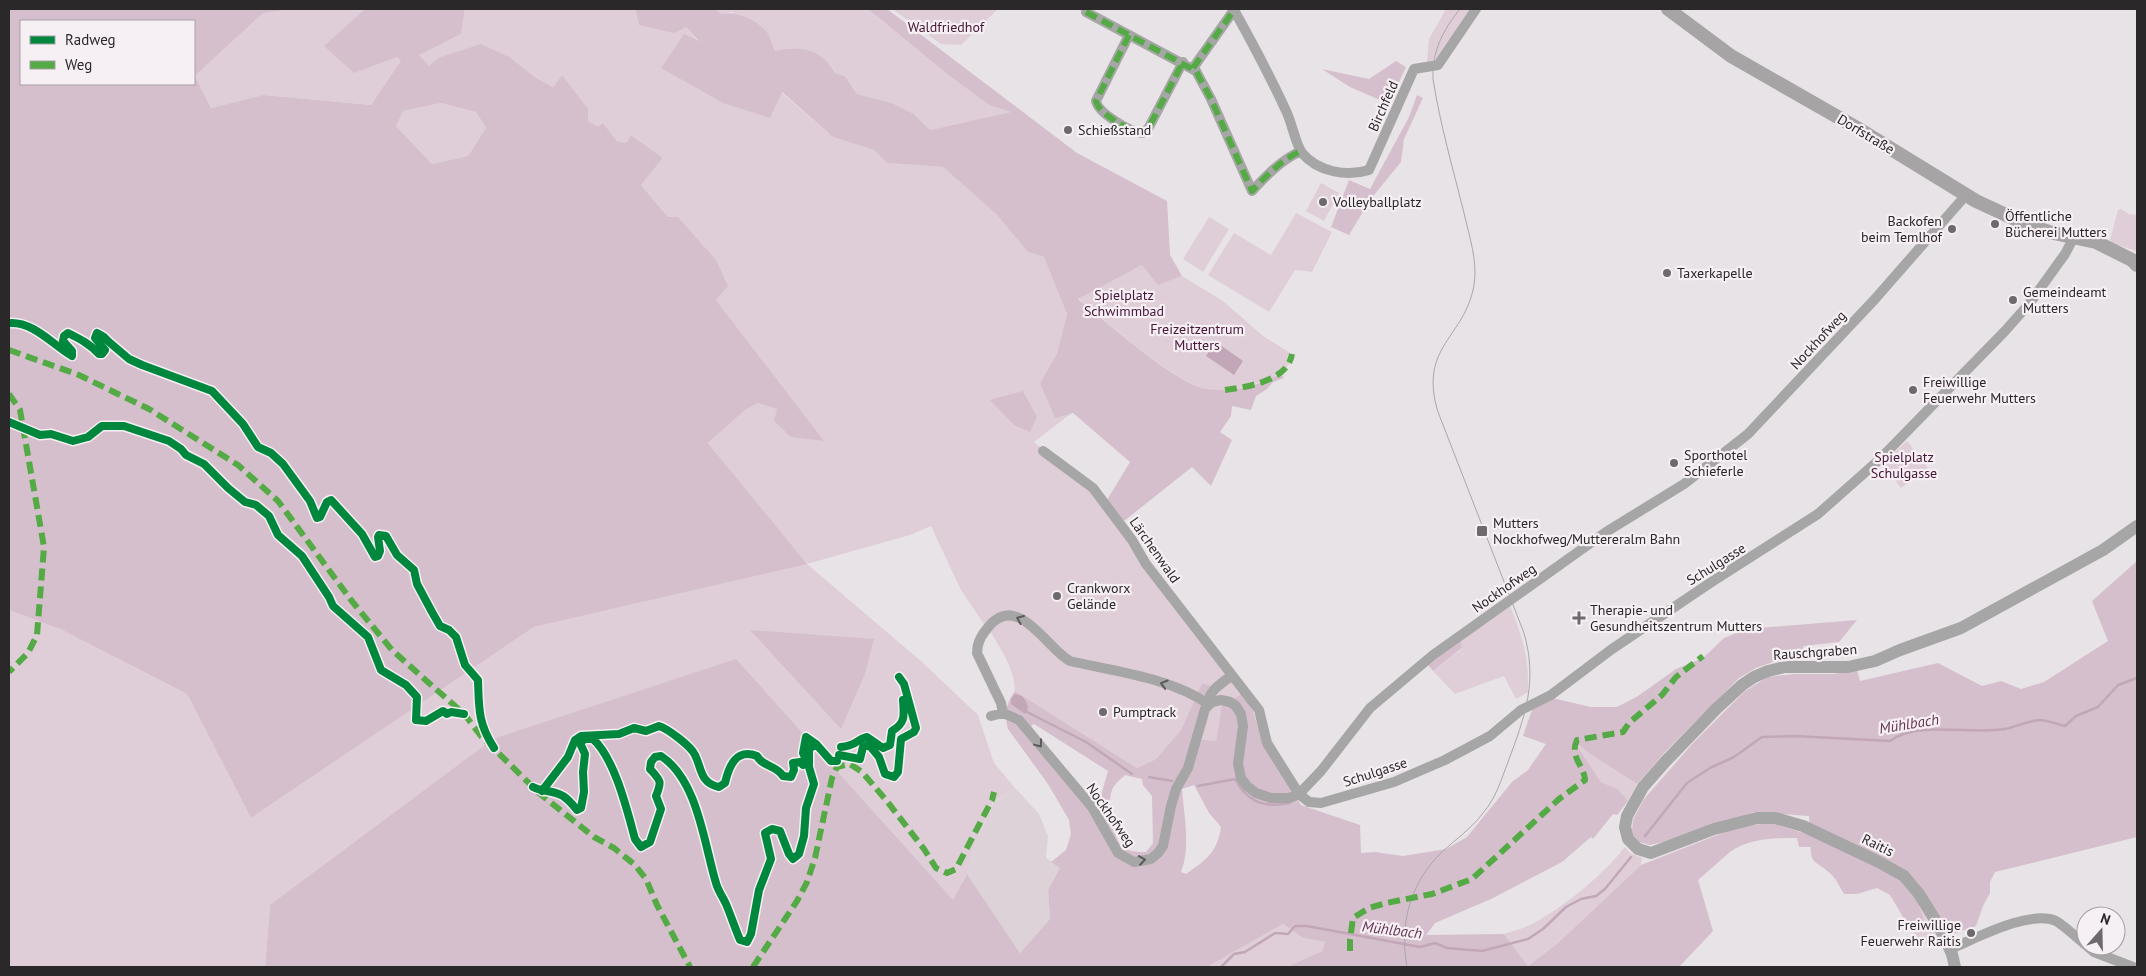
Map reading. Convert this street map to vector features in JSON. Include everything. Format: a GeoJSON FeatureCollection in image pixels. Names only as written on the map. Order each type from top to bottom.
{"type":"FeatureCollection","features":[{"type":"Feature","properties":{"kind":"main road","name":"Dorfstraße"},"geometry":{"type":"LineString","coordinates":[[1668,9],[1738,60],[1857,128],[1966,195],[2017,220],[2056,234],[2096,242],[2135,262]]}},
{"type":"Feature","properties":{"kind":"street"},"geometry":{"type":"LineString","coordinates":[[1086,12],[1194,68],[1201,77],[1252,191],[1275,167],[1290,156],[1301,151],[1290,120],[1273,83],[1233,9],[1194,68]]}},
{"type":"Feature","properties":{"kind":"street","name":"Birchfeld"},"geometry":{"type":"LineString","coordinates":[[1301,151],[1319,166],[1343,174],[1356,174],[1369,170],[1414,69],[1438,65],[1476,9]]}},
{"type":"Feature","properties":{"kind":"street"},"geometry":{"type":"LineString","coordinates":[[1130,35],[1096,101],[1102,111],[1131,130],[1142,133],[1148,129],[1183,62]]}},
{"type":"Feature","properties":{"kind":"street","name":"Nockhofweg"},"geometry":{"type":"LineString","coordinates":[[1299,794],[1321,771],[1370,708],[1433,655],[1606,532],[1684,484],[1748,434],[1875,299],[1966,195]]}},
{"type":"Feature","properties":{"kind":"street","name":"Schulgasse"},"geometry":{"type":"LineString","coordinates":[[1299,794],[1306,800],[1317,804],[1394,782],[1445,760],[1490,736],[1520,710],[1550,695],[1612,649],[1682,602],[1817,516],[1878,460],[2029,304],[2065,254],[2074,237]]}},
{"type":"Feature","properties":{"kind":"street","name":"Lärchenwald"},"geometry":{"type":"LineString","coordinates":[[1043,451],[1093,488],[1132,540],[1146,564],[1259,710],[1267,743],[1299,794]]}},
{"type":"Feature","properties":{"kind":"street","name":"Rauschgraben"},"geometry":{"type":"LineString","coordinates":[[1756,818],[1714,829],[1651,853],[1632,844],[1626,833],[1627,816],[1643,787],[1717,708],[1742,685],[1754,677],[1768,670],[1785,667],[1848,667],[1875,661],[1961,628],[2103,550],[2137,526]]}},
{"type":"Feature","properties":{"kind":"street"},"geometry":{"type":"LineString","coordinates":[[991,716],[1003,713],[1001,703],[978,653],[979,640],[994,621],[1004,617],[1016,617],[1030,624],[1060,654],[1070,661],[1167,685],[1196,696],[1208,704]]}},
{"type":"Feature","properties":{"kind":"street"},"geometry":{"type":"LineString","coordinates":[[1208,704],[1214,690],[1231,676]]}},
{"type":"Feature","properties":{"kind":"street"},"geometry":{"type":"LineString","coordinates":[[1208,704],[1217,700],[1226,700],[1234,704],[1241,714],[1243,726],[1238,764],[1241,778],[1248,786],[1256,793],[1271,798],[1289,798],[1299,794]]}},
{"type":"Feature","properties":{"kind":"street","name":"Nockhofweg"},"geometry":{"type":"LineString","coordinates":[[1003,713],[1019,720],[1028,729],[1051,760],[1092,807],[1118,853],[1129,861],[1138,862],[1151,859],[1164,846],[1171,806],[1179,782],[1188,768],[1208,704]]}},
{"type":"Feature","properties":{"kind":"street","name":"Raitis"},"geometry":{"type":"LineString","coordinates":[[1756,818],[1775,818],[1803,826],[1896,870],[1904,876],[1919,894],[1950,949],[1955,967]]}},
{"type":"Feature","properties":{"kind":"street"},"geometry":{"type":"LineString","coordinates":[[1950,949],[2023,920],[2040,919],[2055,921],[2076,937]]}},
{"type":"Feature","properties":{"kind":"street"},"geometry":{"type":"LineString","coordinates":[[2104,956],[2133,967]]}},
{"type":"Feature","properties":{"kind":"shaded area"},"geometry":{"type":"Polygon","coordinates":[[[9,9],[293,9],[263,13],[195,76],[211,108],[263,95],[371,105],[401,61],[397,57],[354,73],[324,46],[365,9],[465,9],[461,34],[419,55],[429,66],[438,58],[481,44],[511,58],[536,78],[553,87],[562,75],[588,109],[588,121],[598,127],[603,123],[617,141],[626,143],[631,135],[663,158],[641,185],[668,217],[678,217],[716,260],[728,286],[716,300],[824,441],[791,437],[774,421],[777,409],[758,403],[745,410],[708,443],[807,564],[534,627],[251,818],[187,694],[60,629],[9,610],[9,9]],[[441,103],[403,111],[396,126],[432,164],[468,156],[486,128],[476,112],[441,103]]]}},
{"type":"Feature","properties":{"kind":"shaded area"},"geometry":{"type":"Polygon","coordinates":[[[635,9],[715,9],[722,14],[727,13],[745,17],[756,22],[765,30],[770,37],[775,51],[802,49],[817,54],[824,58],[835,73],[845,76],[857,94],[892,103],[914,114],[930,130],[1011,112],[989,105],[947,74],[868,9],[887,9],[1077,153],[1167,201],[1170,255],[1182,276],[1158,285],[1142,265],[1078,299],[1141,351],[1160,365],[1194,385],[1216,390],[1236,389],[1264,381],[1281,373],[1284,378],[1273,382],[1267,389],[1256,396],[1251,410],[1232,406],[1231,416],[1220,432],[1232,440],[1211,486],[1192,467],[1124,521],[1107,500],[1130,462],[1073,413],[1055,418],[1040,383],[1057,353],[1067,314],[1044,257],[1028,252],[996,214],[943,167],[887,163],[874,150],[833,137],[782,92],[770,118],[723,103],[661,68],[684,34],[699,41],[686,27],[674,33],[639,25],[635,9]]]}},
{"type":"Feature","properties":{"kind":"shaded area"},"geometry":{"type":"Polygon","coordinates":[[[1396,61],[1406,67],[1389,104],[1350,87],[1322,69],[1369,79],[1396,61]]]}},
{"type":"Feature","properties":{"kind":"shaded area"},"geometry":{"type":"Polygon","coordinates":[[[1417,95],[1423,98],[1404,139],[1401,162],[1370,200],[1349,235],[1331,227],[1349,180],[1370,189],[1409,117],[1417,95]]]}},
{"type":"Feature","properties":{"kind":"shaded area"},"geometry":{"type":"Polygon","coordinates":[[[1216,342],[1243,361],[1234,375],[1206,356],[1216,342]]]}},
{"type":"Feature","properties":{"kind":"shaded area"},"geometry":{"type":"Polygon","coordinates":[[[1023,391],[1037,417],[1030,432],[1014,425],[990,400],[1023,391]]]}},
{"type":"Feature","properties":{"kind":"shaded area"},"geometry":{"type":"Polygon","coordinates":[[[2137,561],[2137,837],[1995,872],[1990,882],[1990,893],[1976,926],[1948,936],[1917,900],[1925,924],[1921,932],[1912,932],[1890,895],[1877,888],[1857,894],[1844,894],[1833,876],[1816,863],[1812,857],[1811,847],[1799,847],[1797,838],[1789,838],[1754,841],[1737,847],[1698,880],[1713,931],[1679,967],[1287,967],[1322,951],[1325,942],[1303,938],[1283,924],[1207,967],[265,967],[270,905],[493,739],[736,659],[953,900],[967,874],[1020,953],[1050,919],[1048,890],[1060,868],[1051,862],[1066,850],[1071,834],[1069,820],[1048,784],[1008,729],[1007,709],[1015,691],[1137,768],[1156,759],[1181,730],[1202,683],[1212,686],[1195,739],[1216,741],[1222,704],[1242,694],[1253,711],[1263,743],[1301,805],[1360,825],[1361,853],[1375,852],[1403,856],[1446,849],[1467,837],[1512,782],[1528,770],[1546,744],[1523,736],[1533,707],[1552,698],[1591,707],[1617,707],[1638,696],[1676,669],[1703,658],[1724,638],[1746,629],[1857,620],[1839,642],[1804,646],[1797,661],[1773,662],[1756,668],[1739,678],[1666,751],[1637,784],[1590,754],[1573,740],[1601,782],[1618,789],[1628,801],[1617,815],[1613,814],[1593,839],[1591,837],[1562,862],[1491,899],[1435,923],[1426,935],[1504,934],[1528,966],[1558,943],[1641,865],[1740,826],[1772,823],[1810,835],[1809,816],[1754,812],[1669,841],[1650,845],[1636,841],[1632,832],[1633,820],[1644,799],[1694,742],[1745,691],[1768,677],[1794,674],[1834,674],[1857,669],[1860,681],[1938,663],[1982,686],[2001,681],[2021,689],[2044,682],[2108,641],[2092,601],[2137,561]],[[1034,724],[1031,726],[1052,755],[1098,806],[1108,771],[1034,724]],[[1125,775],[1114,786],[1110,810],[1117,839],[1125,849],[1135,852],[1146,852],[1153,843],[1152,796],[1143,785],[1142,779],[1125,775]],[[1194,785],[1182,789],[1186,852],[1181,872],[1186,874],[1210,855],[1217,843],[1221,827],[1209,813],[1194,785]]]}},
{"type":"Feature","properties":{"kind":"shaded area"},"geometry":{"type":"Polygon","coordinates":[[[750,630],[874,639],[865,674],[841,729],[750,630]]]}},
{"type":"Feature","properties":{"kind":"shaded area"},"geometry":{"type":"Polygon","coordinates":[[[1461,640],[1462,648],[1433,671],[1428,665],[1461,640]]]}},
{"type":"Feature","properties":{"kind":"shaded area"},"geometry":{"type":"Polygon","coordinates":[[[1015,694],[1022,696],[1026,702],[1028,709],[1025,714],[1011,704],[1011,699],[1015,694]]]}},
{"type":"Feature","properties":{"kind":"shaded area"},"geometry":{"type":"Polygon","coordinates":[[[1015,788],[1039,814],[1048,836],[1046,858],[1061,868],[1048,890],[1050,919],[1020,953],[967,874],[975,844],[994,802],[1015,788]]]}},
{"type":"Feature","properties":{"kind":"green space"},"geometry":{"type":"Polygon","coordinates":[[[293,9],[365,9],[325,46],[397,57],[402,61],[371,105],[263,95],[211,108],[195,76],[263,13],[293,9]]]}},
{"type":"Feature","properties":{"kind":"green space"},"geometry":{"type":"Polygon","coordinates":[[[465,9],[635,9],[639,25],[686,27],[699,42],[718,43],[750,82],[768,81],[833,137],[874,150],[887,163],[943,167],[996,214],[1028,252],[1045,257],[1067,314],[1057,353],[1040,383],[1073,412],[1034,442],[1091,491],[1242,694],[1222,704],[1216,741],[1194,739],[1211,686],[1202,683],[1181,730],[1156,759],[1137,768],[1015,691],[1013,676],[1003,654],[991,633],[987,638],[984,624],[961,590],[931,526],[910,535],[807,564],[922,662],[978,715],[994,763],[1015,788],[993,802],[975,844],[967,874],[953,901],[806,737],[270,905],[265,967],[9,967],[9,610],[60,629],[187,694],[251,818],[534,627],[806,564],[708,443],[745,410],[758,403],[777,409],[791,437],[767,367],[716,300],[716,260],[668,217],[641,185],[663,158],[631,135],[626,143],[617,141],[603,123],[598,128],[588,121],[562,75],[553,87],[536,78],[511,58],[438,58],[429,66],[418,55],[461,34],[465,9]]]}},
{"type":"Feature","properties":{"kind":"green space"},"geometry":{"type":"Polygon","coordinates":[[[715,9],[868,9],[947,74],[989,105],[1012,112],[930,130],[914,114],[892,103],[857,94],[845,76],[835,73],[824,58],[817,54],[802,49],[775,52],[732,12],[722,14],[715,9]]]}},
{"type":"Feature","properties":{"kind":"green space","name":"Waldfriedhof"},"geometry":{"type":"Polygon","coordinates":[[[896,9],[998,9],[961,45],[941,44],[895,11],[896,9]]]}},
{"type":"Feature","properties":{"kind":"green space"},"geometry":{"type":"Polygon","coordinates":[[[1446,9],[1472,9],[1440,58],[1427,62],[1429,39],[1446,9]]]}},
{"type":"Feature","properties":{"kind":"green space"},"geometry":{"type":"Polygon","coordinates":[[[441,103],[476,112],[486,128],[468,156],[432,164],[396,126],[402,111],[441,103]]]}},
{"type":"Feature","properties":{"kind":"green space","name":"Volleyballplatz"},"geometry":{"type":"Polygon","coordinates":[[[1321,183],[1339,193],[1324,221],[1306,211],[1321,183]]]}},
{"type":"Feature","properties":{"kind":"green space"},"geometry":{"type":"Polygon","coordinates":[[[2121,209],[2129,214],[2137,215],[2137,251],[2114,244],[2110,240],[2118,210],[2121,209]]]}},
{"type":"Feature","properties":{"kind":"green space"},"geometry":{"type":"Polygon","coordinates":[[[1296,213],[1332,232],[1312,272],[1295,270],[1269,312],[1208,275],[1234,233],[1271,255],[1296,213]]]}},
{"type":"Feature","properties":{"kind":"green space"},"geometry":{"type":"Polygon","coordinates":[[[1209,217],[1229,229],[1203,272],[1183,259],[1209,217]]]}},
{"type":"Feature","properties":{"kind":"green space","name":"Freizeitzentrum Mutters"},"geometry":{"type":"Polygon","coordinates":[[[1142,265],[1159,284],[1182,276],[1223,301],[1263,336],[1292,354],[1289,364],[1282,372],[1268,379],[1235,389],[1213,390],[1193,384],[1159,364],[1078,298],[1142,265]]]}},
{"type":"Feature","properties":{"kind":"green space","name":"Spielplatz Schulgasse"},"geometry":{"type":"Polygon","coordinates":[[[1907,441],[1928,468],[1901,488],[1882,464],[1907,441]]]}},
{"type":"Feature","properties":{"kind":"green space"},"geometry":{"type":"Polygon","coordinates":[[[1510,606],[1524,648],[1528,692],[1516,699],[1504,676],[1455,694],[1433,671],[1462,649],[1461,640],[1510,606]]]}},
{"type":"Feature","properties":{"kind":"green space"},"geometry":{"type":"Polygon","coordinates":[[[1572,739],[1590,754],[1637,784],[1628,801],[1618,789],[1601,782],[1572,739]]]}},
{"type":"Feature","properties":{"kind":"green space"},"geometry":{"type":"Polygon","coordinates":[[[1625,847],[1630,853],[1642,858],[1641,865],[1558,943],[1528,966],[1504,934],[1530,925],[1556,910],[1594,880],[1625,847]]]}},
{"type":"Feature","properties":{"kind":"green space"},"geometry":{"type":"Polygon","coordinates":[[[1917,899],[1948,936],[1939,946],[1926,943],[1912,932],[1920,932],[1917,899]]]}},
{"type":"Feature","properties":{"kind":"green space"},"geometry":{"type":"Polygon","coordinates":[[[1283,924],[1303,938],[1325,942],[1322,951],[1287,967],[1207,967],[1283,924]]]}},
{"type":"Feature","properties":{"kind":"waterway","name":"Mühlbach"},"geometry":{"type":"LineString","coordinates":[[1645,836],[1687,783],[1710,768],[1734,757],[1762,737],[1794,736],[1890,741],[1916,731],[2005,729],[2039,720],[2065,726],[2076,716],[2098,707],[2118,685],[2137,678]]}},
{"type":"Feature","properties":{"kind":"waterway"},"geometry":{"type":"LineString","coordinates":[[1027,712],[1086,742],[1132,774]]}},
{"type":"Feature","properties":{"kind":"waterway"},"geometry":{"type":"LineString","coordinates":[[1149,777],[1172,781]]}},
{"type":"Feature","properties":{"kind":"waterway"},"geometry":{"type":"LineString","coordinates":[[1198,786],[1235,779],[1245,794],[1258,802],[1272,805],[1290,803]]}},
{"type":"Feature","properties":{"kind":"waterway","name":"Mühlbach"},"geometry":{"type":"LineString","coordinates":[[1221,967],[1234,954],[1245,952],[1275,933],[1288,934],[1295,926],[1307,926],[1420,947],[1435,943],[1447,948],[1482,951],[1528,939],[1543,929],[1566,907],[1581,899],[1596,896],[1605,889],[1631,857]]}},
{"type":"Feature","properties":{"kind":"tram line"},"geometry":{"type":"LineString","coordinates":[[1407,967],[1405,951],[1406,920],[1415,891],[1431,864],[1474,824],[1495,795],[1520,729],[1530,683],[1530,667],[1524,633],[1438,412],[1433,390],[1434,372],[1438,357],[1469,303],[1475,276],[1472,249],[1443,130],[1433,79],[1434,59],[1440,41],[1448,25],[1460,9]]}},
{"type":"Feature","properties":{"kind":"marked path"},"geometry":{"type":"LineString","coordinates":[[1193,68],[1234,10]]}},
{"type":"Feature","properties":{"kind":"marked path"},"geometry":{"type":"LineString","coordinates":[[1086,12],[1196,71],[1211,99],[1252,191],[1281,163],[1301,151]]}},
{"type":"Feature","properties":{"kind":"marked path"},"geometry":{"type":"LineString","coordinates":[[1129,35],[1096,101],[1102,111],[1123,126],[1142,133],[1148,129],[1183,62]]}},
{"type":"Feature","properties":{"kind":"marked path"},"geometry":{"type":"LineString","coordinates":[[9,350],[79,375],[149,409],[238,465],[278,501],[351,600],[392,650],[465,715],[481,736],[539,793],[594,837],[614,848],[635,865],[646,879],[657,905],[690,967]]}},
{"type":"Feature","properties":{"kind":"marked path"},"geometry":{"type":"LineString","coordinates":[[1225,390],[1255,384],[1275,376],[1283,371],[1289,363],[1292,354]]}},
{"type":"Feature","properties":{"kind":"marked path"},"geometry":{"type":"LineString","coordinates":[[9,394],[20,410],[44,547],[37,635],[28,653],[9,672]]}},
{"type":"Feature","properties":{"kind":"marked path"},"geometry":{"type":"LineString","coordinates":[[1350,951],[1353,918],[1369,908],[1432,894],[1472,879],[1559,799],[1585,780],[1576,756],[1575,746],[1577,740],[1623,732],[1629,723],[1662,695],[1676,677],[1703,656]]}},
{"type":"Feature","properties":{"kind":"marked path"},"geometry":{"type":"LineString","coordinates":[[753,967],[797,901],[807,882],[815,858],[832,778],[837,767],[850,764],[862,772],[924,849],[936,868],[947,873],[956,869],[992,800],[994,792]]}},
{"type":"Feature","properties":{"kind":"cycle path"},"geometry":{"type":"LineString","coordinates":[[9,323],[18,323],[34,330],[72,356],[72,351],[63,341],[64,336],[68,333],[99,354],[102,354],[105,350],[95,338],[97,333],[129,359],[212,391],[243,424],[258,447],[271,453],[283,464],[310,501],[317,518],[320,517],[327,502],[331,500],[362,534],[375,557],[378,556],[380,551],[379,535],[386,536],[397,555],[414,570],[417,584],[440,626],[449,630],[456,637],[465,665],[478,680],[479,708],[482,723],[494,748]]}},
{"type":"Feature","properties":{"kind":"cycle path"},"geometry":{"type":"LineString","coordinates":[[9,422],[40,435],[51,434],[73,441],[88,437],[102,426],[124,426],[169,441],[186,455],[204,464],[245,502],[256,505],[269,516],[278,535],[302,556],[333,606],[368,637],[381,670],[406,685],[417,697],[416,720],[426,721],[443,711],[447,714],[451,712],[464,714]]}},
{"type":"Feature","properties":{"kind":"cycle path"},"geometry":{"type":"LineString","coordinates":[[839,755],[860,759],[863,747],[869,745],[879,757],[885,774],[894,777],[898,772],[901,739],[914,732],[916,728],[904,684],[899,677]]}},
{"type":"Feature","properties":{"kind":"cycle path"},"geometry":{"type":"LineString","coordinates":[[841,747],[853,744],[867,737],[883,748],[890,745],[892,731],[902,722],[903,700]]}},
{"type":"Feature","properties":{"kind":"cycle path"},"geometry":{"type":"LineString","coordinates":[[542,791],[568,757],[575,740],[581,736],[619,734],[634,728],[646,731],[659,726],[673,734],[693,751],[705,779],[719,787],[725,783],[731,765],[744,754],[757,756],[783,776],[791,777],[794,770],[793,763],[800,762],[803,765],[806,760],[803,753],[806,737],[816,744],[831,761],[837,761]]}},
{"type":"Feature","properties":{"kind":"cycle path"},"geometry":{"type":"LineString","coordinates":[[533,787],[559,794],[567,799],[577,810],[581,808],[584,792],[583,772],[585,754],[580,743],[585,739],[593,739],[601,748],[614,772],[635,839],[641,847],[650,842],[661,809],[656,796],[659,781],[650,769],[651,762],[655,757],[661,756],[684,780],[698,814],[717,886],[740,940],[747,942],[751,934],[759,890],[771,859],[765,833],[772,829],[780,831],[789,854],[793,859],[799,854],[804,836],[806,808],[814,784],[809,767],[809,749],[816,744]]}},
{"type":"Feature","properties":{"kind":"place","name":"Schießstand"},"geometry":{"type":"Point","coordinates":[1068,130]}},
{"type":"Feature","properties":{"kind":"place","name":"Volleyballplatz"},"geometry":{"type":"Point","coordinates":[1323,202]}},
{"type":"Feature","properties":{"kind":"place","name":"Öffentliche Bücherei Mutters"},"geometry":{"type":"Point","coordinates":[1995,224]}},
{"type":"Feature","properties":{"kind":"place","name":"Backofen beim Temlhof"},"geometry":{"type":"Point","coordinates":[1952,229]}},
{"type":"Feature","properties":{"kind":"place","name":"Taxerkapelle"},"geometry":{"type":"Point","coordinates":[1667,273]}},
{"type":"Feature","properties":{"kind":"place","name":"Gemeindeamt Mutters"},"geometry":{"type":"Point","coordinates":[2013,300]}},
{"type":"Feature","properties":{"kind":"place","name":"Freiwillige Feuerwehr Mutters"},"geometry":{"type":"Point","coordinates":[1913,390]}},
{"type":"Feature","properties":{"kind":"place","name":"Sporthotel Schieferle"},"geometry":{"type":"Point","coordinates":[1674,463]}},
{"type":"Feature","properties":{"kind":"place","name":"Mutters Nockhofweg/Muttereralm Bahn"},"geometry":{"type":"Point","coordinates":[1482,531]}},
{"type":"Feature","properties":{"kind":"place","name":"Crankworx Gelände"},"geometry":{"type":"Point","coordinates":[1057,596]}},
{"type":"Feature","properties":{"kind":"place","name":"Therapie- und Gesundheitszentrum Mutters"},"geometry":{"type":"Point","coordinates":[1579,618]}},
{"type":"Feature","properties":{"kind":"place","name":"Pumptrack"},"geometry":{"type":"Point","coordinates":[1103,712]}},
{"type":"Feature","properties":{"kind":"place","name":"Freiwillige Feuerwehr Raitis"},"geometry":{"type":"Point","coordinates":[1971,933]}},
{"type":"Feature","properties":{"kind":"park label","name":"Spielplatz Schwimmbad"},"geometry":{"type":"Point","coordinates":[1124,304]}}]}
